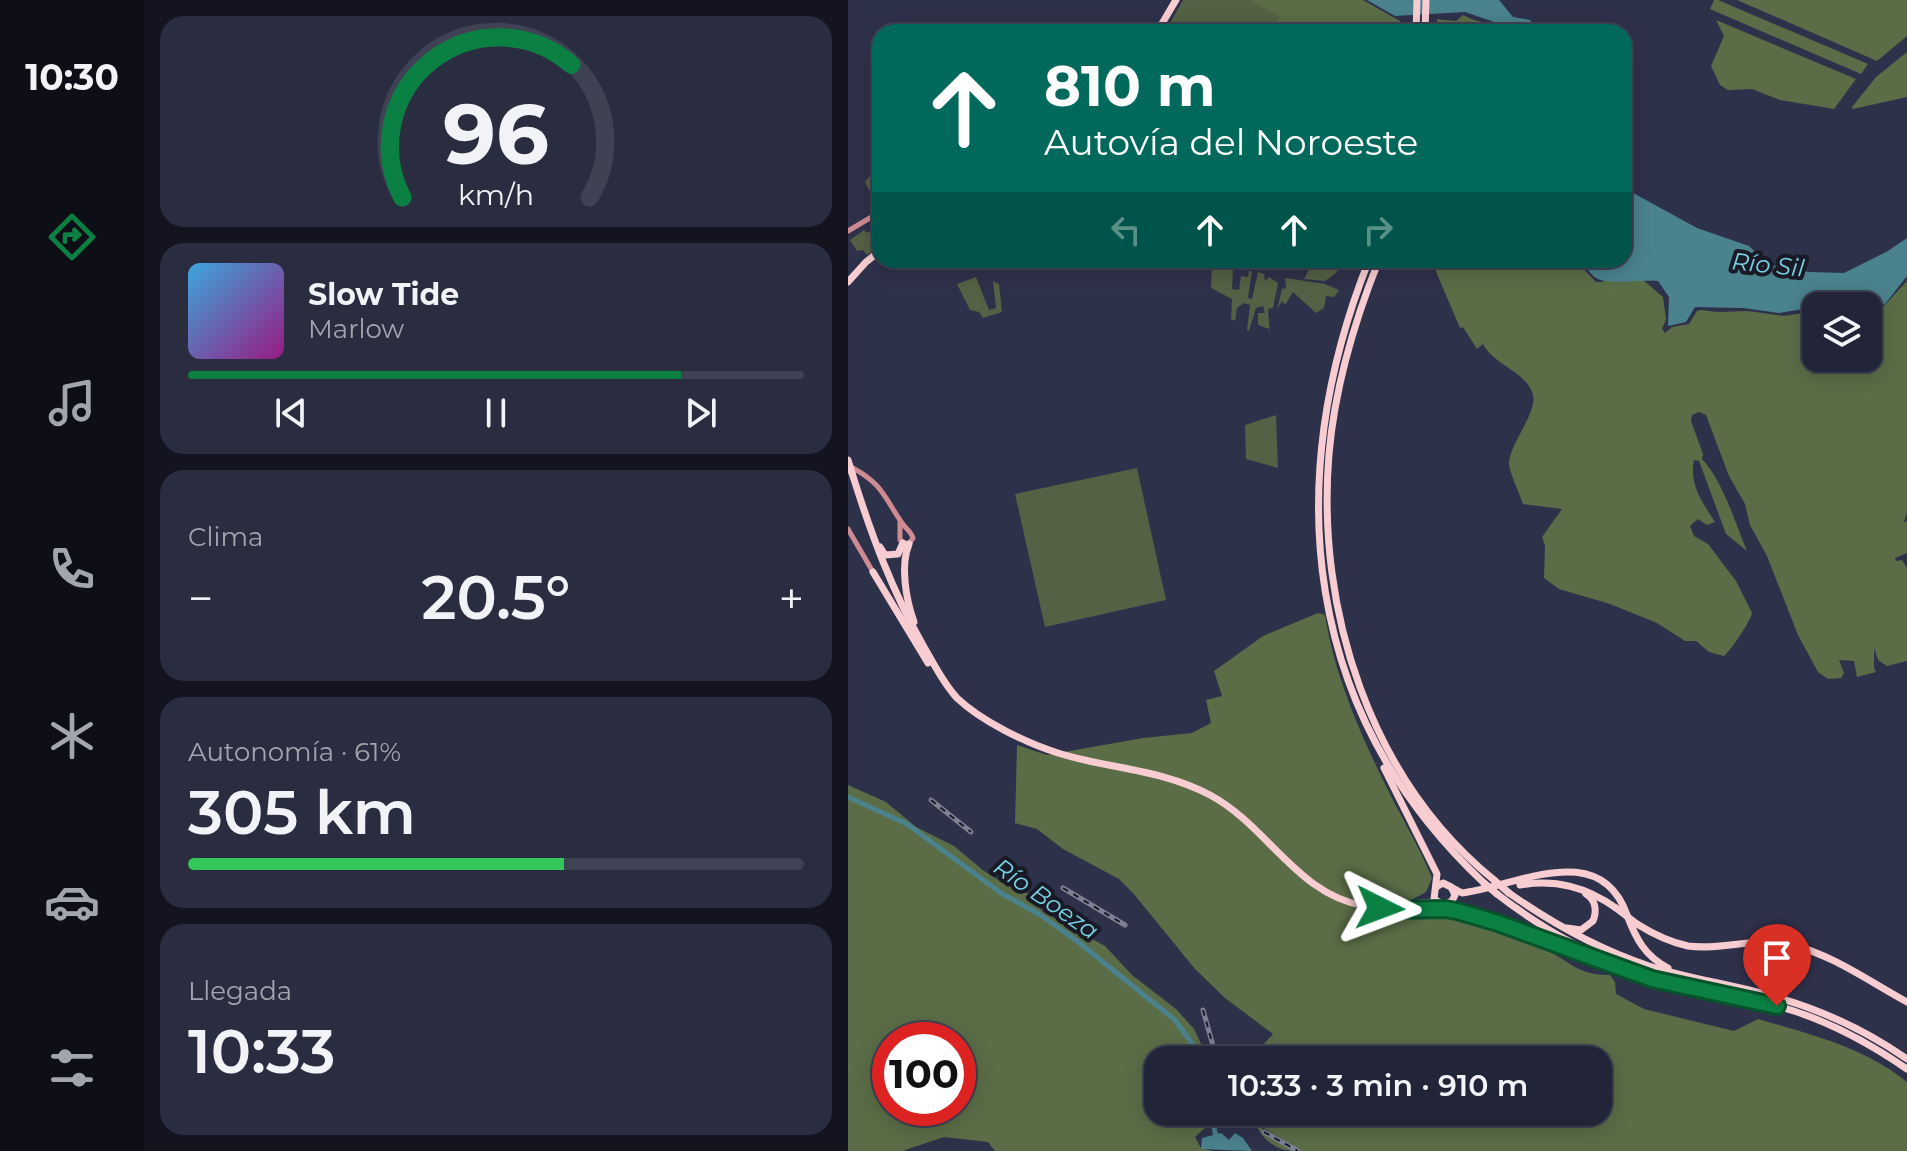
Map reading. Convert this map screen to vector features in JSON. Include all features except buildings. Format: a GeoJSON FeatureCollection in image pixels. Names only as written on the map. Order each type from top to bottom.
{"type":"FeatureCollection","features":[{"type":"Feature","properties":{"kind":"highway"},"geometry":{"type":"LineString","coordinates":[[1162,24],[1176,0]]}},
{"type":"Feature","properties":{"kind":"highway"},"geometry":{"type":"LineString","coordinates":[[1416,24],[1417,0]]}},
{"type":"Feature","properties":{"kind":"highway"},"geometry":{"type":"LineString","coordinates":[[1425,24],[1426,0]]}},
{"type":"Feature","properties":{"kind":"highway"},"geometry":{"type":"LineString","coordinates":[[848,282],[872,257]]}},
{"type":"Feature","properties":{"kind":"highway"},"geometry":{"type":"LineString","coordinates":[[1366,268],[1338,346],[1321,434],[1318,505],[1321,551],[1326,593],[1342,668],[1358,713],[1437,874],[1433,897],[1438,903]]}},
{"type":"Feature","properties":{"kind":"highway"},"geometry":{"type":"LineString","coordinates":[[1376,268],[1354,326],[1335,411],[1329,455],[1328,544],[1340,615],[1365,701],[1386,747],[1423,804],[1455,845],[1510,892],[1557,925],[1623,957],[1669,972],[1759,992]]}},
{"type":"Feature","properties":{"kind":"highway"},"geometry":{"type":"LineString","coordinates":[[849,466],[888,578],[935,667],[957,697]]}},
{"type":"Feature","properties":{"kind":"highway"},"geometry":{"type":"LineString","coordinates":[[860,501],[885,555],[898,554],[906,543]]}},
{"type":"Feature","properties":{"kind":"highway"},"geometry":{"type":"LineString","coordinates":[[906,543],[907,597],[912,618],[935,667]]}},
{"type":"Feature","properties":{"kind":"highway"},"geometry":{"type":"LineString","coordinates":[[873,572],[939,679],[957,697],[1014,735],[1059,753],[1172,778],[1210,795],[1241,815],[1312,885],[1350,903],[1397,911],[1445,909],[1498,923],[1652,979],[1734,996]]}},
{"type":"Feature","properties":{"kind":"highway"},"geometry":{"type":"LineString","coordinates":[[1340,654],[1357,704],[1384,762],[1439,839],[1497,894],[1537,923],[1595,955],[1654,976],[1816,1019],[1865,1042],[1907,1069]]}},
{"type":"Feature","properties":{"kind":"highway"},"geometry":{"type":"LineString","coordinates":[[1380,908],[1438,903],[1452,895],[1560,872],[1591,874],[1614,890],[1624,905],[1637,940],[1655,960],[1677,971],[1759,992],[1826,1014],[1871,1036],[1907,1059]]}},
{"type":"Feature","properties":{"kind":"highway"},"geometry":{"type":"LineString","coordinates":[[1419,904],[1443,883],[1452,895],[1498,923]]}},
{"type":"Feature","properties":{"kind":"highway"},"geometry":{"type":"LineString","coordinates":[[1510,892],[1565,927],[1578,930],[1590,924],[1596,912],[1590,897],[1546,883]]}},
{"type":"Feature","properties":{"kind":"highway"},"geometry":{"type":"LineString","coordinates":[[1452,895],[1546,883],[1582,888],[1667,940],[1690,946],[1757,942],[1792,945],[1825,957],[1907,1002]]}},
{"type":"Feature","properties":{"kind":"street"},"geometry":{"type":"LineString","coordinates":[[848,231],[872,217]]}},
{"type":"Feature","properties":{"kind":"street"},"geometry":{"type":"LineString","coordinates":[[849,466],[863,473],[884,492],[913,538],[906,543],[900,540],[900,520]]}},
{"type":"Feature","properties":{"kind":"street"},"geometry":{"type":"LineString","coordinates":[[848,529],[873,572]]}},
{"type":"Feature","properties":{"kind":"street"},"geometry":{"type":"LineString","coordinates":[[901,533],[909,531]]}},
{"type":"Feature","properties":{"kind":"shaded area"},"geometry":{"type":"Polygon","coordinates":[[[1183,0],[1282,0],[1305,24],[1170,24],[1183,0]]]}},
{"type":"Feature","properties":{"kind":"shaded area"},"geometry":{"type":"Polygon","coordinates":[[[1251,0],[1363,0],[1403,24],[1276,24],[1279,17],[1251,0]]]}},
{"type":"Feature","properties":{"kind":"shaded area"},"geometry":{"type":"Polygon","coordinates":[[[1714,0],[1868,64],[1861,74],[1710,9],[1714,0]]]}},
{"type":"Feature","properties":{"kind":"shaded area"},"geometry":{"type":"Polygon","coordinates":[[[1737,0],[1907,0],[1907,36],[1877,61],[1737,0]]]}},
{"type":"Feature","properties":{"kind":"shaded area"},"geometry":{"type":"Polygon","coordinates":[[[1463,15],[1488,24],[1437,24],[1437,19],[1456,21],[1463,15]]]}},
{"type":"Feature","properties":{"kind":"shaded area"},"geometry":{"type":"Polygon","coordinates":[[[1716,20],[1856,79],[1834,109],[1780,100],[1752,89],[1728,90],[1720,85],[1711,66],[1724,36],[1716,20]]]}},
{"type":"Feature","properties":{"kind":"shaded area"},"geometry":{"type":"Polygon","coordinates":[[[1907,52],[1907,97],[1853,109],[1876,77],[1907,52]]]}},
{"type":"Feature","properties":{"kind":"shaded area"},"geometry":{"type":"Polygon","coordinates":[[[872,175],[872,195],[865,182],[872,175]]]}},
{"type":"Feature","properties":{"kind":"shaded area"},"geometry":{"type":"Polygon","coordinates":[[[864,230],[867,233],[872,230],[872,252],[867,255],[863,250],[857,251],[850,240],[864,230]]]}},
{"type":"Feature","properties":{"kind":"shaded area"},"geometry":{"type":"Polygon","coordinates":[[[1212,268],[1233,268],[1232,289],[1239,290],[1241,276],[1248,277],[1249,271],[1252,271],[1248,298],[1252,299],[1258,272],[1264,274],[1265,281],[1269,277],[1278,283],[1273,308],[1268,309],[1270,335],[1269,329],[1258,325],[1258,313],[1265,313],[1263,306],[1256,308],[1249,331],[1250,305],[1244,303],[1237,308],[1235,321],[1231,319],[1232,299],[1211,288],[1212,268]]]}},
{"type":"Feature","properties":{"kind":"shaded area"},"geometry":{"type":"Polygon","coordinates":[[[1310,268],[1340,268],[1325,281],[1304,279],[1310,268]]]}},
{"type":"Feature","properties":{"kind":"shaded area"},"geometry":{"type":"Polygon","coordinates":[[[1434,268],[1583,268],[1596,282],[1614,275],[1618,282],[1626,277],[1642,279],[1663,297],[1666,319],[1662,329],[1665,333],[1672,327],[1689,324],[1701,310],[1784,316],[1802,313],[1802,372],[1882,372],[1882,308],[1907,281],[1907,512],[1904,522],[1907,521],[1907,553],[1895,558],[1896,561],[1902,560],[1907,568],[1907,661],[1887,666],[1878,660],[1874,648],[1876,672],[1857,677],[1854,661],[1839,660],[1844,673],[1841,678],[1828,679],[1818,672],[1798,635],[1767,556],[1750,525],[1745,504],[1729,476],[1706,415],[1699,412],[1692,415],[1691,421],[1702,459],[1722,490],[1747,551],[1726,534],[1699,461],[1694,460],[1695,485],[1715,522],[1707,525],[1698,519],[1690,526],[1694,536],[1708,544],[1736,581],[1752,613],[1727,653],[1724,656],[1709,652],[1696,641],[1685,641],[1657,623],[1610,604],[1559,589],[1544,578],[1545,546],[1542,537],[1562,509],[1523,504],[1509,466],[1511,454],[1532,408],[1532,392],[1523,379],[1494,357],[1483,344],[1477,349],[1463,327],[1460,328],[1434,268]]]}},
{"type":"Feature","properties":{"kind":"shaded area"},"geometry":{"type":"Polygon","coordinates":[[[976,277],[989,310],[996,308],[993,281],[999,284],[1002,312],[983,318],[979,312],[970,310],[957,284],[976,277]]]}},
{"type":"Feature","properties":{"kind":"shaded area"},"geometry":{"type":"Polygon","coordinates":[[[1285,278],[1325,284],[1339,290],[1334,297],[1326,296],[1324,308],[1316,313],[1293,292],[1285,305],[1282,301],[1277,309],[1282,289],[1286,288],[1285,278]]]}},
{"type":"Feature","properties":{"kind":"shaded area"},"geometry":{"type":"Polygon","coordinates":[[[1276,415],[1278,468],[1246,459],[1245,425],[1276,415]]]}},
{"type":"Feature","properties":{"kind":"shaded area"},"geometry":{"type":"Polygon","coordinates":[[[1137,468],[1166,600],[1045,627],[1015,494],[1137,468]]]}},
{"type":"Feature","properties":{"kind":"shaded area"},"geometry":{"type":"Polygon","coordinates":[[[1318,613],[1325,615],[1341,680],[1366,743],[1432,878],[1426,892],[1406,903],[1407,914],[1450,913],[1488,924],[1548,951],[1583,971],[1610,975],[1615,982],[1616,994],[1644,1009],[1734,1031],[1758,1019],[1855,1051],[1907,1082],[1907,1151],[1301,1151],[1262,1127],[1263,1132],[1296,1151],[1280,1148],[1266,1140],[1257,1126],[1612,1126],[1612,1046],[1262,1046],[1273,1034],[1225,998],[1195,969],[1119,879],[1063,849],[1037,829],[1015,823],[1017,745],[1047,755],[1143,738],[1192,733],[1211,723],[1206,700],[1222,696],[1214,671],[1263,636],[1318,613]]]}},
{"type":"Feature","properties":{"kind":"shaded area"},"geometry":{"type":"Polygon","coordinates":[[[848,785],[886,802],[916,827],[954,846],[984,871],[1008,886],[1028,893],[1043,912],[1105,946],[1132,975],[1176,1009],[1194,1029],[1202,1046],[1144,1046],[1144,1126],[1206,1126],[1195,1137],[1201,1148],[1213,1151],[995,1151],[988,1142],[944,1137],[902,1151],[848,1151],[848,785]]]}},
{"type":"Feature","properties":{"kind":"water"},"geometry":{"type":"Polygon","coordinates":[[[1367,0],[1499,0],[1513,17],[1530,20],[1533,24],[1498,24],[1465,12],[1395,16],[1367,0]]]}},
{"type":"Feature","properties":{"kind":"water","name":"Río Sil"},"geometry":{"type":"Polygon","coordinates":[[[1632,192],[1697,228],[1749,246],[1769,265],[1809,272],[1844,273],[1907,238],[1907,276],[1885,304],[1882,303],[1882,292],[1802,292],[1802,309],[1779,313],[1743,308],[1695,307],[1686,322],[1668,326],[1669,297],[1658,281],[1598,279],[1586,268],[1632,268],[1632,192]]]}},
{"type":"Feature","properties":{"kind":"water"},"geometry":{"type":"Polygon","coordinates":[[[1221,1133],[1229,1140],[1235,1133],[1252,1151],[1201,1149],[1202,1138],[1221,1133]]]}},
{"type":"Feature","properties":{"kind":"waterway","name":"Río Boeza"},"geometry":{"type":"LineString","coordinates":[[848,797],[907,824],[1001,893],[1039,914],[1077,941],[1175,1020],[1194,1046]]}},
{"type":"Feature","properties":{"kind":"waterway","name":"Río Boeza"},"geometry":{"type":"LineString","coordinates":[[1214,1126],[1218,1138]]}},
{"type":"Feature","properties":{"kind":"railway"},"geometry":{"type":"LineString","coordinates":[[931,800],[971,832]]}},
{"type":"Feature","properties":{"kind":"railway"},"geometry":{"type":"LineString","coordinates":[[1063,888],[1125,925]]}},
{"type":"Feature","properties":{"kind":"railway"},"geometry":{"type":"LineString","coordinates":[[1203,1010],[1213,1046]]}},
{"type":"Feature","properties":{"kind":"railway"},"geometry":{"type":"LineString","coordinates":[[1264,1132],[1298,1151]]}},
{"type":"Feature","properties":{"kind":"route"},"geometry":{"type":"LineString","coordinates":[[1380,908],[1457,911],[1652,979],[1777,1006]]}}]}
